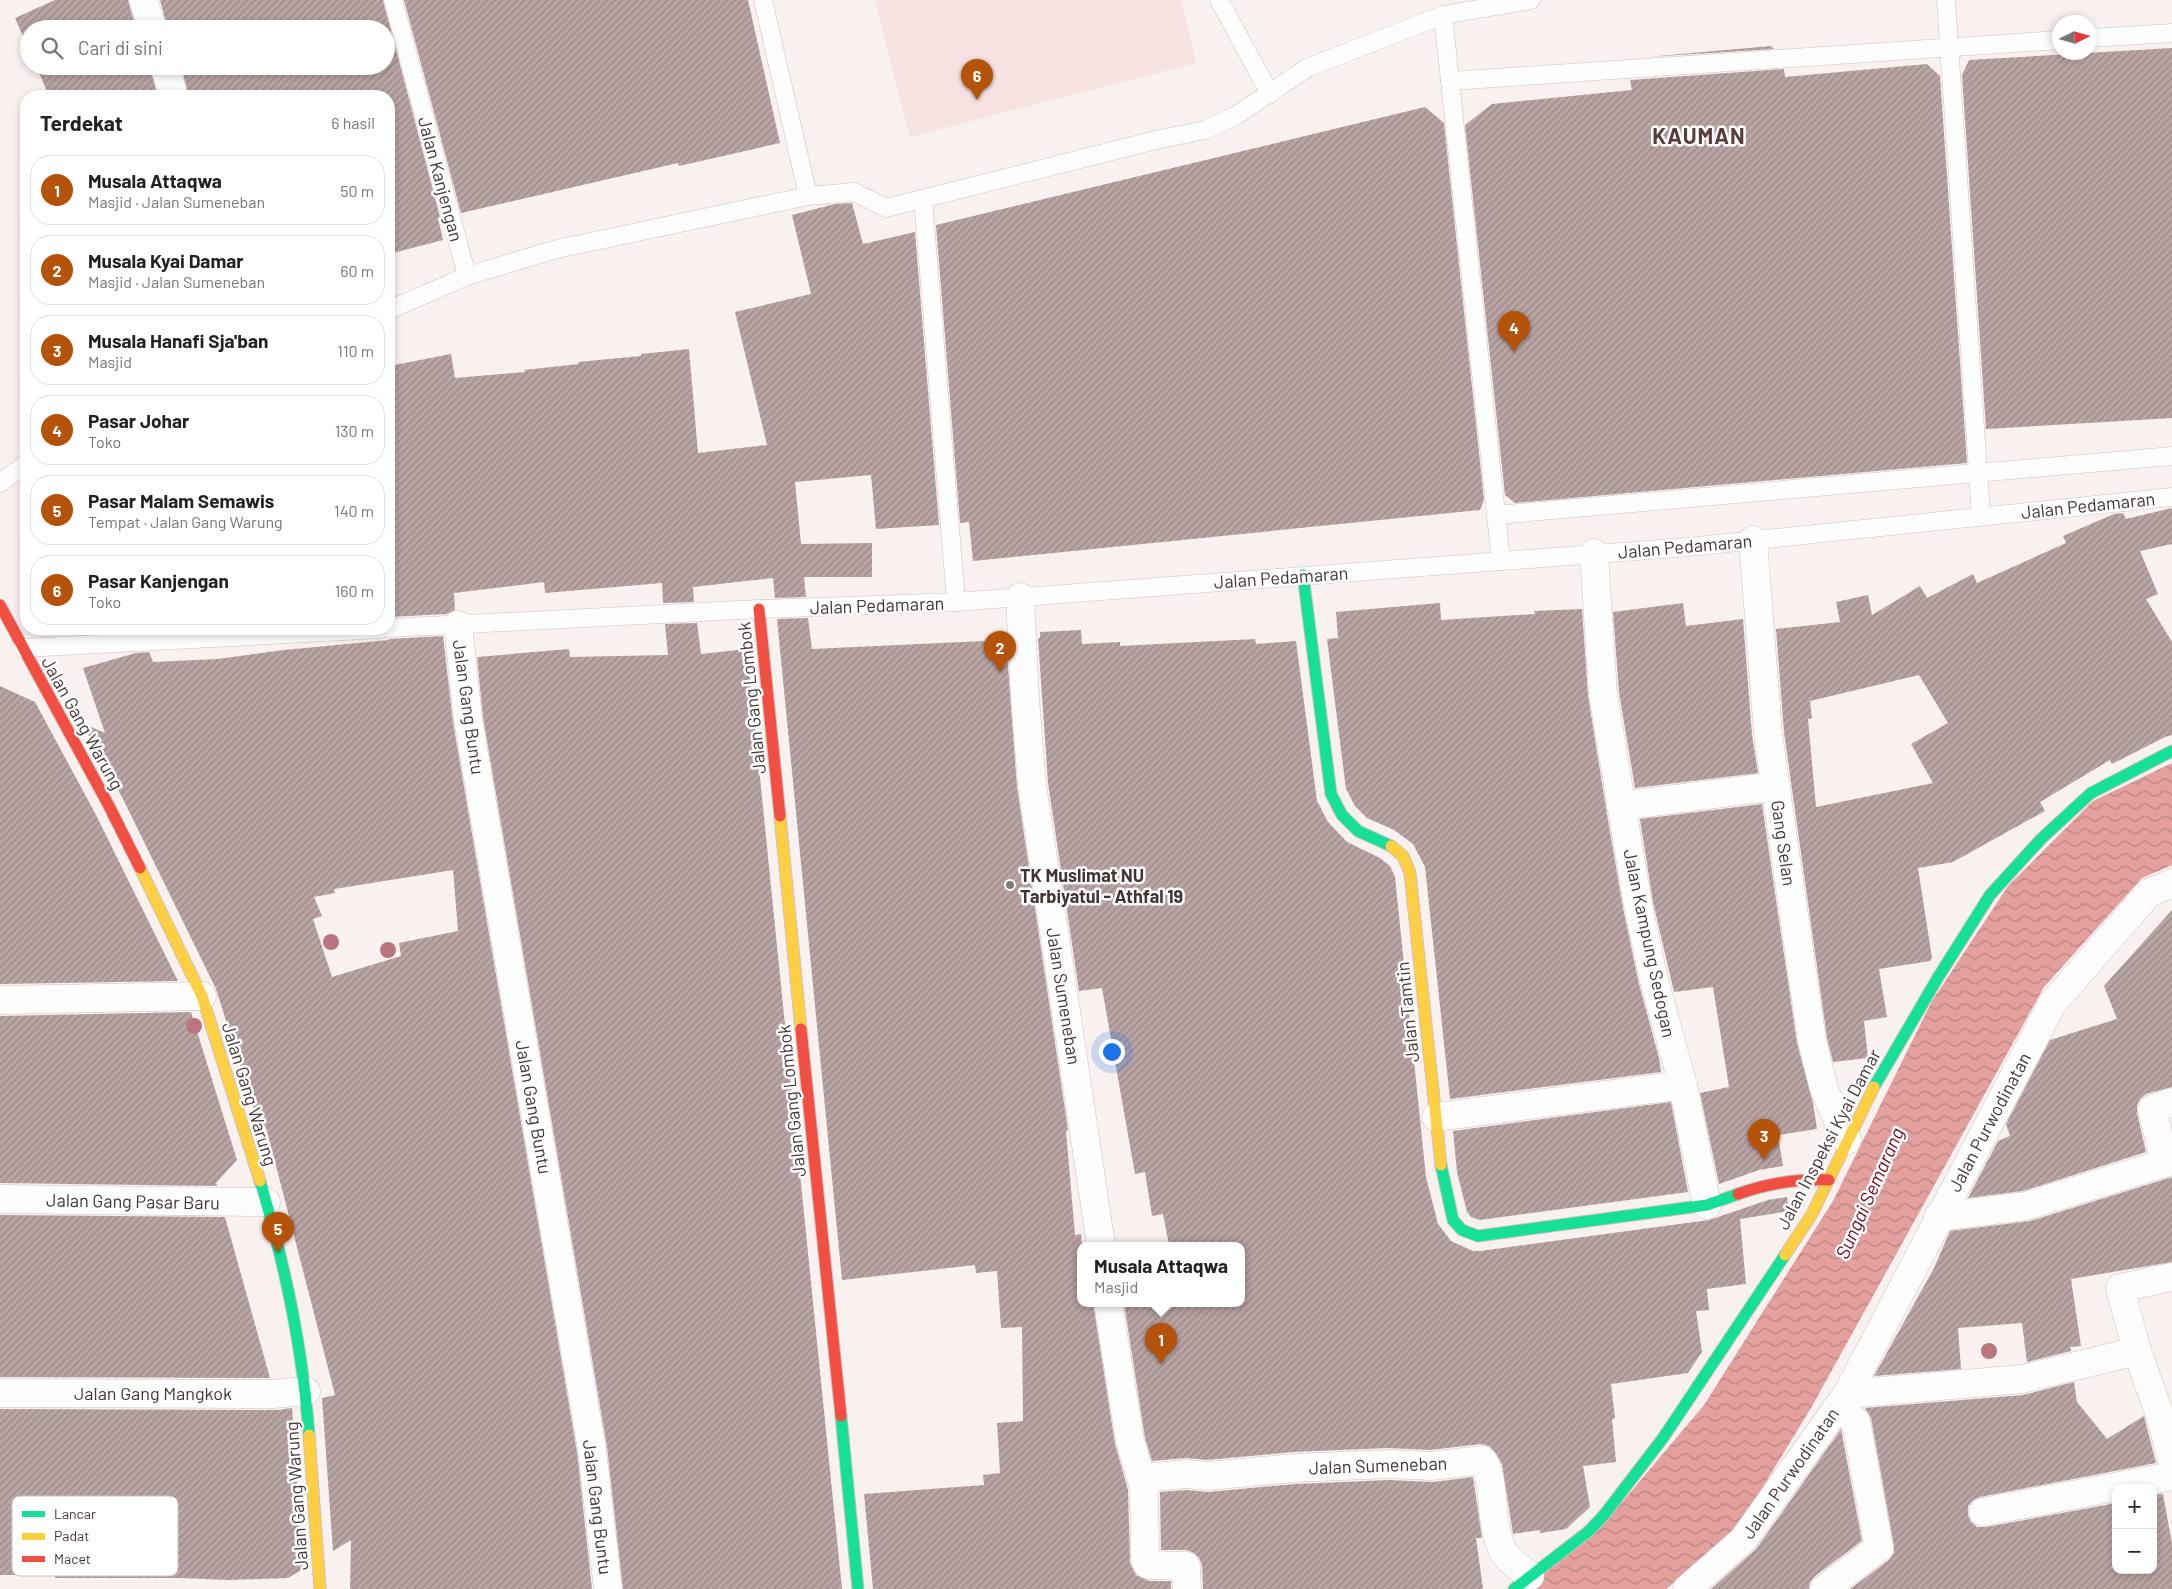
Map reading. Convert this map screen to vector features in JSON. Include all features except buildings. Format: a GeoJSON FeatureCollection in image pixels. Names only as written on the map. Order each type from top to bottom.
{"type":"FeatureCollection","features":[{"type":"Feature","properties":{"kind":"street"},"geometry":{"type":"LineString","coordinates":[[143,0],[150,20]]}},
{"type":"Feature","properties":{"kind":"street"},"geometry":{"type":"LineString","coordinates":[[167,75],[172,90]]}},
{"type":"Feature","properties":{"kind":"street","name":"Gang Selan"},"geometry":{"type":"LineString","coordinates":[[1753,540],[1763,678],[1776,786],[1812,1041],[1824,1089],[1847,1140]]}},
{"type":"Feature","properties":{"kind":"street","name":"Jalan Kampung Sedogan"},"geometry":{"type":"LineString","coordinates":[[1594,554],[1604,694],[1638,905],[1654,980],[1683,1085],[1707,1205]]}},
{"type":"Feature","properties":{"kind":"street","name":"Jalan Tamtin"},"geometry":{"type":"LineString","coordinates":[[1304,576],[1331,794],[1342,815],[1358,831],[1388,844],[1403,856],[1410,873],[1442,1175],[1452,1220],[1462,1230],[1478,1236],[1707,1205]]}},
{"type":"Feature","properties":{"kind":"street","name":"Jalan Sumeneban"},"geometry":{"type":"LineString","coordinates":[[1020,597],[1025,699],[1032,785],[1101,1242]]}},
{"type":"Feature","properties":{"kind":"street","name":"Jalan Gang Warung"},"geometry":{"type":"LineString","coordinates":[[0,605],[15,648],[109,806],[164,914],[202,996],[266,1202],[294,1322],[306,1391],[320,1589]]}},
{"type":"Feature","properties":{"kind":"street","name":"Jalan Gang Lombok"},"geometry":{"type":"LineString","coordinates":[[759,609],[858,1589]]}},
{"type":"Feature","properties":{"kind":"street","name":"Jalan Gang Buntu"},"geometry":{"type":"LineString","coordinates":[[458,625],[468,719],[592,1450],[608,1589]]}},
{"type":"Feature","properties":{"kind":"street","name":"Jalan Inspeksi Kyai Damar"},"geometry":{"type":"LineString","coordinates":[[1522,1583],[1589,1531],[1599,1521],[1663,1438],[1812,1214],[1882,1071],[1990,895],[2041,839],[2091,792],[2172,751]]}},
{"type":"Feature","properties":{"kind":"street"},"geometry":{"type":"LineString","coordinates":[[1621,806],[1776,786]]}},
{"type":"Feature","properties":{"kind":"street","name":"Jalan Purwodinatan"},"geometry":{"type":"LineString","coordinates":[[1687,1589],[1743,1540],[1842,1400],[2052,1004],[2149,893],[2172,883]]}},
{"type":"Feature","properties":{"kind":"street"},"geometry":{"type":"LineString","coordinates":[[0,1000],[202,996]]}},
{"type":"Feature","properties":{"kind":"street"},"geometry":{"type":"LineString","coordinates":[[1436,1117],[1683,1085]]}},
{"type":"Feature","properties":{"kind":"street"},"geometry":{"type":"LineString","coordinates":[[1938,1217],[2026,1206],[2165,1163],[2152,1109],[2172,1102]]}},
{"type":"Feature","properties":{"kind":"street"},"geometry":{"type":"LineString","coordinates":[[1707,1205],[1764,1185],[1799,1179],[1828,1180]]}},
{"type":"Feature","properties":{"kind":"street","name":"Jalan Gang Pasar Baru"},"geometry":{"type":"LineString","coordinates":[[0,1199],[266,1202]]}},
{"type":"Feature","properties":{"kind":"street"},"geometry":{"type":"LineString","coordinates":[[2172,1278],[2120,1288],[2137,1351],[2167,1420],[2172,1461]]}},
{"type":"Feature","properties":{"kind":"street"},"geometry":{"type":"LineString","coordinates":[[1109,1307],[1130,1441],[1144,1488],[1145,1558],[1147,1564],[1186,1566],[1187,1589]]}},
{"type":"Feature","properties":{"kind":"street","name":"Jalan Purwodinatan"},"geometry":{"type":"LineString","coordinates":[[1842,1400],[2022,1379],[2137,1351]]}},
{"type":"Feature","properties":{"kind":"street","name":"Jalan Gang Mangkok"},"geometry":{"type":"LineString","coordinates":[[0,1393],[274,1394],[306,1391]]}},
{"type":"Feature","properties":{"kind":"street"},"geometry":{"type":"LineString","coordinates":[[1824,1589],[1879,1548],[1856,1422],[1842,1400]]}},
{"type":"Feature","properties":{"kind":"street","name":"Jalan Sumeneban"},"geometry":{"type":"LineString","coordinates":[[1142,1478],[1187,1474],[1206,1476],[1313,1467],[1389,1464],[1431,1466],[1482,1460],[1489,1470],[1493,1520],[1508,1558],[1522,1583]]}},
{"type":"Feature","properties":{"kind":"street"},"geometry":{"type":"LineString","coordinates":[[1983,1512],[2172,1476]]}},
{"type":"Feature","properties":{"kind":"lane","name":"Jalan Kanjengan"},"geometry":{"type":"LineString","coordinates":[[393,0],[467,276]]}},
{"type":"Feature","properties":{"kind":"lane"},"geometry":{"type":"LineString","coordinates":[[763,0],[808,196]]}},
{"type":"Feature","properties":{"kind":"lane"},"geometry":{"type":"LineString","coordinates":[[1219,0],[1270,94]]}},
{"type":"Feature","properties":{"kind":"lane"},"geometry":{"type":"LineString","coordinates":[[1946,0],[1981,516]]}},
{"type":"Feature","properties":{"kind":"lane"},"geometry":{"type":"LineString","coordinates":[[395,307],[467,276],[557,249],[808,196],[854,192],[886,208],[1160,139],[1205,130],[1237,115],[1307,68],[1443,15],[1519,1]]}},
{"type":"Feature","properties":{"kind":"lane"},"geometry":{"type":"LineString","coordinates":[[1443,15],[1501,561]]}},
{"type":"Feature","properties":{"kind":"lane"},"geometry":{"type":"LineString","coordinates":[[2097,38],[2172,33]]}},
{"type":"Feature","properties":{"kind":"lane"},"geometry":{"type":"LineString","coordinates":[[1450,81],[2052,41]]}},
{"type":"Feature","properties":{"kind":"lane"},"geometry":{"type":"LineString","coordinates":[[922,199],[956,602]]}},
{"type":"Feature","properties":{"kind":"lane"},"geometry":{"type":"LineString","coordinates":[[1496,515],[2172,456]]}},
{"type":"Feature","properties":{"kind":"lane"},"geometry":{"type":"LineString","coordinates":[[0,483],[20,468]]}},
{"type":"Feature","properties":{"kind":"lane","name":"Jalan Pedamaran"},"geometry":{"type":"LineString","coordinates":[[395,628],[759,609],[956,602],[1594,554],[1753,540],[2172,497]]}},
{"type":"Feature","properties":{"kind":"lane"},"geometry":{"type":"LineString","coordinates":[[15,648],[266,635]]}},
{"type":"Feature","properties":{"kind":"shaded area"},"geometry":{"type":"Polygon","coordinates":[[[875,0],[1181,0],[1196,63],[910,137],[875,0]]]}},
{"type":"Feature","properties":{"kind":"water","name":"Sungai Semarang"},"geometry":{"type":"Polygon","coordinates":[[[2172,763],[2172,865],[2142,878],[2044,987],[1811,1408],[1736,1531],[1666,1589],[1527,1589],[1608,1519],[1704,1405],[1833,1201],[1932,1001],[2008,886],[2093,801],[2172,763]]]}},
{"type":"Feature","properties":{"kind":"traffic: fast"},"geometry":{"type":"LineString","coordinates":[[1303,575],[1331,794],[1342,815],[1358,831],[1391,846]]}},
{"type":"Feature","properties":{"kind":"traffic: fast"},"geometry":{"type":"LineString","coordinates":[[1874,1087],[1937,979],[1990,895],[2041,839],[2091,793],[2172,751]]}},
{"type":"Feature","properties":{"kind":"traffic: fast"},"geometry":{"type":"LineString","coordinates":[[1441,1165],[1453,1220],[1462,1230],[1478,1236],[1707,1205],[1738,1194]]}},
{"type":"Feature","properties":{"kind":"traffic: fast"},"geometry":{"type":"LineString","coordinates":[[260,1181],[277,1243],[291,1307],[302,1372],[309,1435]]}},
{"type":"Feature","properties":{"kind":"traffic: fast"},"geometry":{"type":"LineString","coordinates":[[1514,1589],[1589,1531],[1604,1515],[1663,1438],[1785,1255]]}},
{"type":"Feature","properties":{"kind":"traffic: fast"},"geometry":{"type":"LineString","coordinates":[[841,1416],[858,1589]]}},
{"type":"Feature","properties":{"kind":"traffic: slow"},"geometry":{"type":"LineString","coordinates":[[780,816],[801,1029]]}},
{"type":"Feature","properties":{"kind":"traffic: slow"},"geometry":{"type":"LineString","coordinates":[[1391,846],[1403,856],[1410,873],[1441,1165]]}},
{"type":"Feature","properties":{"kind":"traffic: slow"},"geometry":{"type":"LineString","coordinates":[[140,868],[202,996],[260,1181]]}},
{"type":"Feature","properties":{"kind":"traffic: slow"},"geometry":{"type":"LineString","coordinates":[[1785,1255],[1812,1214],[1874,1087]]}},
{"type":"Feature","properties":{"kind":"traffic: slow"},"geometry":{"type":"LineString","coordinates":[[309,1435],[320,1589]]}},
{"type":"Feature","properties":{"kind":"traffic: jam"},"geometry":{"type":"LineString","coordinates":[[0,605],[109,806],[140,868]]}},
{"type":"Feature","properties":{"kind":"traffic: jam"},"geometry":{"type":"LineString","coordinates":[[759,609],[780,816]]}},
{"type":"Feature","properties":{"kind":"traffic: jam"},"geometry":{"type":"LineString","coordinates":[[801,1029],[841,1416]]}},
{"type":"Feature","properties":{"kind":"traffic: jam"},"geometry":{"type":"LineString","coordinates":[[1738,1194],[1783,1182],[1829,1180]]}},
{"type":"Feature","properties":{"kind":"place","name":"Pasar Kanjengan"},"geometry":{"type":"Point","coordinates":[977,100]}},
{"type":"Feature","properties":{"kind":"place","name":"Pasar Johar"},"geometry":{"type":"Point","coordinates":[1514,352]}},
{"type":"Feature","properties":{"kind":"place","name":"Musala Kyai Damar"},"geometry":{"type":"Point","coordinates":[1000,672]}},
{"type":"Feature","properties":{"kind":"place","name":"TK Muslimat NU Tarbiyatul - Athfal 19"},"geometry":{"type":"Point","coordinates":[1010,885]}},
{"type":"Feature","properties":{"kind":"place","name":"Musala Hanafi Sja'ban"},"geometry":{"type":"Point","coordinates":[1764,1160]}},
{"type":"Feature","properties":{"kind":"place","name":"Pasar Malam Semawis"},"geometry":{"type":"Point","coordinates":[278,1253]}},
{"type":"Feature","properties":{"kind":"place","name":"Musala Attaqwa"},"geometry":{"type":"Point","coordinates":[1161,1364]}},
{"type":"Feature","properties":{"kind":"district","name":"KAUMAN"},"geometry":{"type":"Point","coordinates":[1699,135]}}]}
